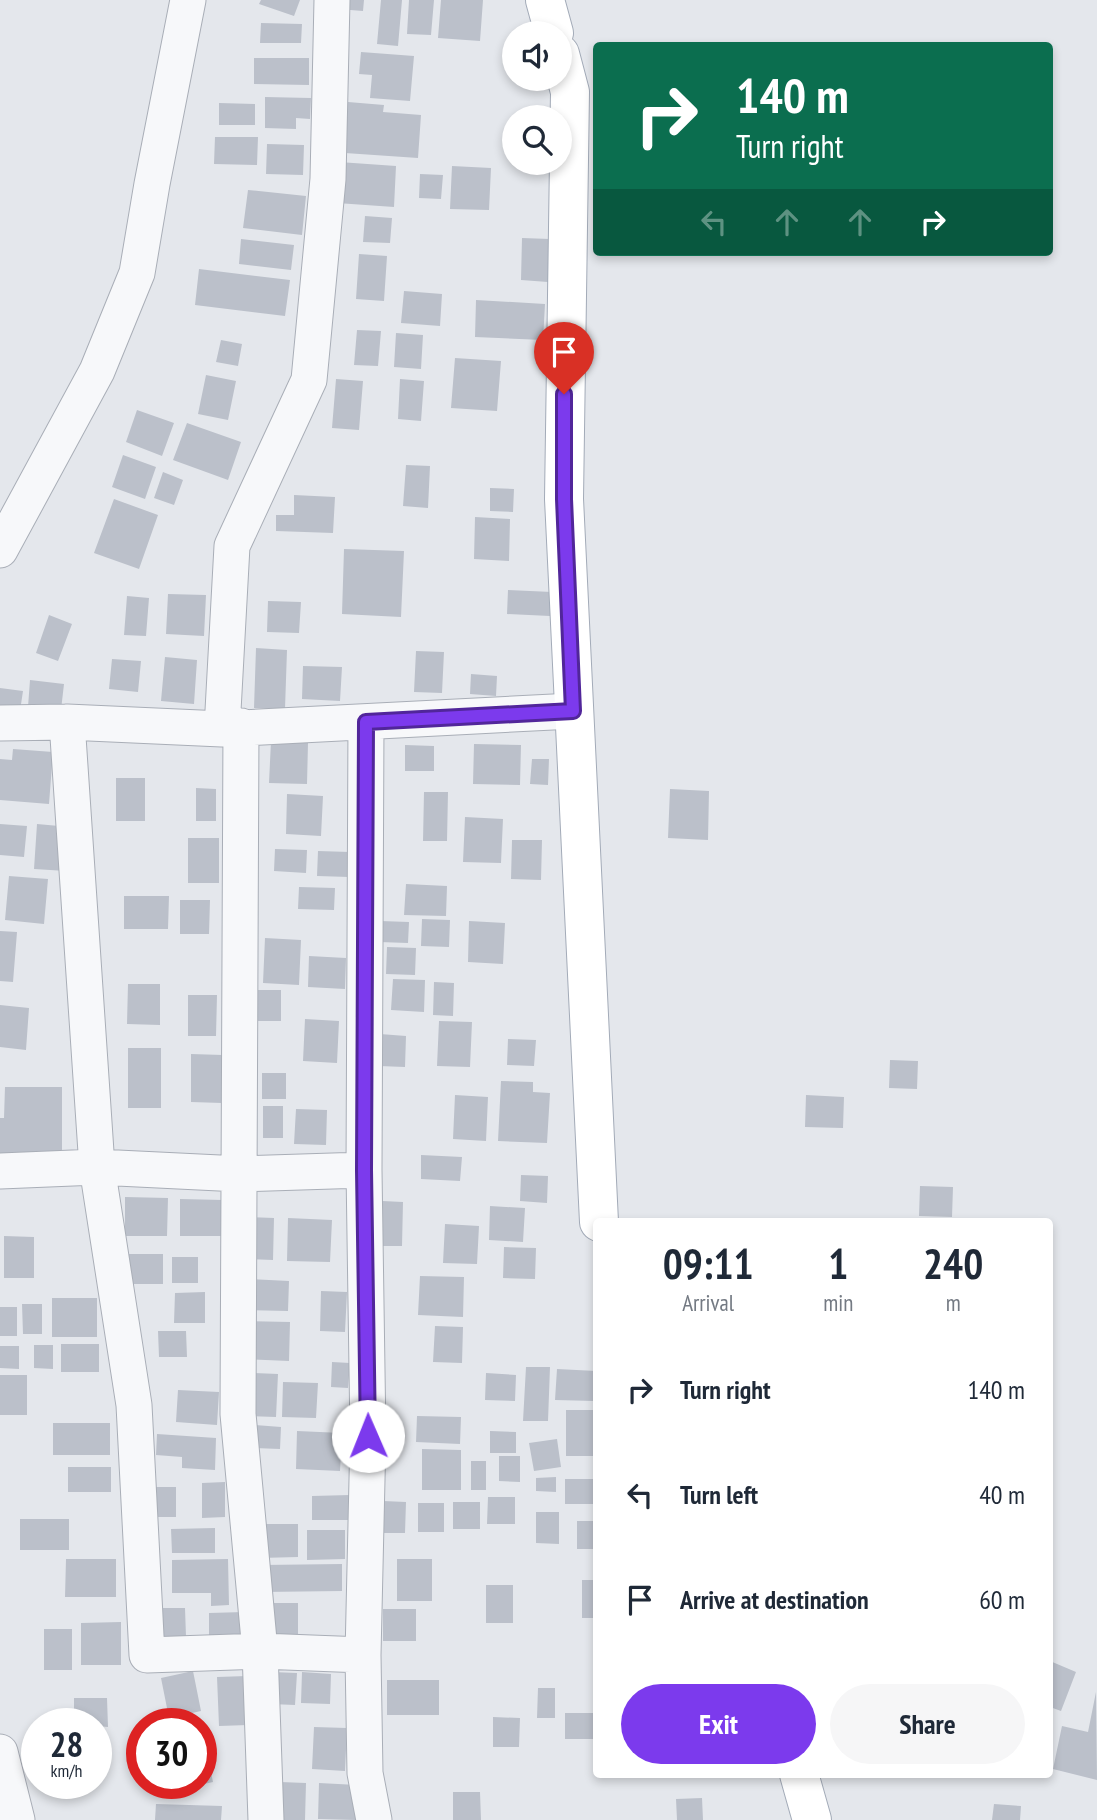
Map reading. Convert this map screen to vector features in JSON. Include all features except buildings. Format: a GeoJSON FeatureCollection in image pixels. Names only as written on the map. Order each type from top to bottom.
{"type":"FeatureCollection","features":[{"type":"Feature","properties":{"kind":"main road"},"geometry":{"type":"LineString","coordinates":[[545,0],[551,21]]}},
{"type":"Feature","properties":{"kind":"main road"},"geometry":{"type":"LineString","coordinates":[[570,91],[564,499],[599,1218]]}},
{"type":"Feature","properties":{"kind":"main road"},"geometry":{"type":"LineString","coordinates":[[800,1778],[812,1820]]}},
{"type":"Feature","properties":{"kind":"street"},"geometry":{"type":"LineString","coordinates":[[0,550],[97,371],[137,273],[188,0]]}},
{"type":"Feature","properties":{"kind":"street"},"geometry":{"type":"LineString","coordinates":[[266,1820],[260,1651],[238,1414],[240,1174],[231,727],[232,546],[309,380],[328,179],[332,0]]}},
{"type":"Feature","properties":{"kind":"street"},"geometry":{"type":"LineString","coordinates":[[0,723],[67,722],[231,727],[573,711]]}},
{"type":"Feature","properties":{"kind":"street"},"geometry":{"type":"LineString","coordinates":[[67,722],[97,1167],[134,1405],[147,1655],[260,1651],[363,1655]]}},
{"type":"Feature","properties":{"kind":"street"},"geometry":{"type":"LineString","coordinates":[[366,722],[364,1170],[368,1436],[363,1655],[365,1773],[374,1820]]}},
{"type":"Feature","properties":{"kind":"street"},"geometry":{"type":"LineString","coordinates":[[0,1171],[97,1167],[240,1174],[364,1170]]}},
{"type":"Feature","properties":{"kind":"street"},"geometry":{"type":"LineString","coordinates":[[0,1752],[17,1820]]}},
{"type":"Feature","properties":{"kind":"route"},"geometry":{"type":"LineString","coordinates":[[368,1436],[364,1170],[366,722],[573,711],[564,499],[564,394]]}}]}
